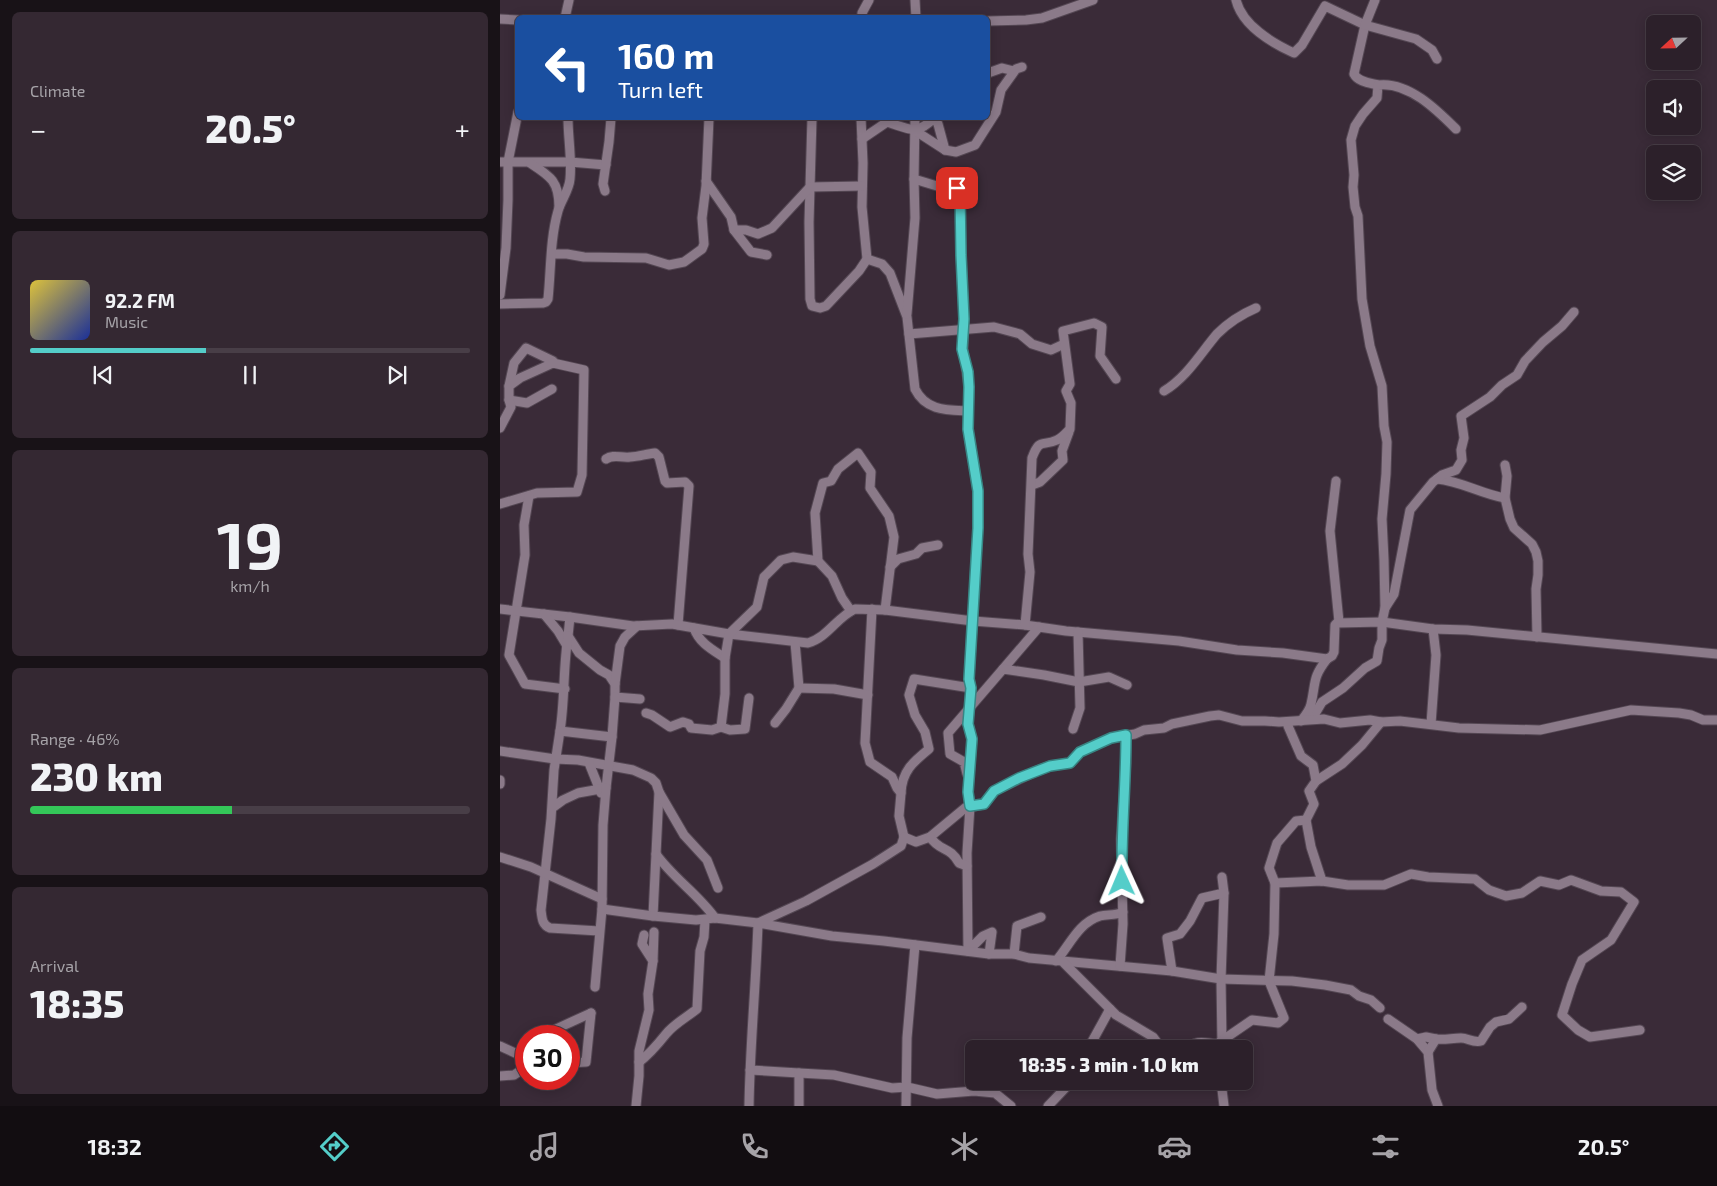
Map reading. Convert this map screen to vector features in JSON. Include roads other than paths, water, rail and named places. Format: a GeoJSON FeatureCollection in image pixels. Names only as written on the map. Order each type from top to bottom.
{"type":"FeatureCollection","features":[{"type":"Feature","properties":{"kind":"street"},"geometry":{"type":"LineString","coordinates":[[566,15],[569,0]]}},
{"type":"Feature","properties":{"kind":"street"},"geometry":{"type":"LineString","coordinates":[[862,15],[869,0]]}},
{"type":"Feature","properties":{"kind":"street"},"geometry":{"type":"LineString","coordinates":[[915,0],[916,15]]}},
{"type":"Feature","properties":{"kind":"street"},"geometry":{"type":"LineString","coordinates":[[990,21],[1042,18],[1093,0]]}},
{"type":"Feature","properties":{"kind":"street"},"geometry":{"type":"LineString","coordinates":[[1236,0],[1238,10],[1247,22],[1281,47],[1294,53],[1302,45],[1325,6],[1366,25],[1416,39],[1432,50],[1437,60]]}},
{"type":"Feature","properties":{"kind":"street"},"geometry":{"type":"LineString","coordinates":[[1375,0],[1366,25],[1354,74],[1356,78],[1414,93],[1441,114],[1456,129]]}},
{"type":"Feature","properties":{"kind":"street"},"geometry":{"type":"LineString","coordinates":[[504,19],[515,28]]}},
{"type":"Feature","properties":{"kind":"street"},"geometry":{"type":"LineString","coordinates":[[862,139],[887,122],[914,130],[945,150],[956,152],[975,145],[996,112],[1001,90],[1018,69],[1002,68],[990,73]]}},
{"type":"Feature","properties":{"kind":"street"},"geometry":{"type":"LineString","coordinates":[[1312,719],[1322,702],[1343,688],[1365,668],[1377,661],[1382,640],[1382,622],[1385,608],[1382,519],[1387,442],[1384,426],[1382,386],[1370,346],[1362,299],[1358,216],[1354,200],[1354,155],[1351,140],[1355,126],[1377,98],[1378,85]]}},
{"type":"Feature","properties":{"kind":"street"},"geometry":{"type":"LineString","coordinates":[[500,295],[506,248],[508,200],[504,162],[516,120]]}},
{"type":"Feature","properties":{"kind":"street"},"geometry":{"type":"LineString","coordinates":[[558,210],[570,186],[566,163],[568,120]]}},
{"type":"Feature","properties":{"kind":"street"},"geometry":{"type":"LineString","coordinates":[[604,191],[603,184],[610,120]]}},
{"type":"Feature","properties":{"kind":"street"},"geometry":{"type":"LineString","coordinates":[[552,254],[584,257],[646,258],[670,265],[684,262],[702,249],[704,244],[702,218],[709,120]]}},
{"type":"Feature","properties":{"kind":"street"},"geometry":{"type":"LineString","coordinates":[[812,120],[809,222],[810,299],[812,306],[820,308],[826,306],[867,260],[862,186],[861,120]]}},
{"type":"Feature","properties":{"kind":"street"},"geometry":{"type":"LineString","coordinates":[[914,120],[915,218],[907,318],[915,389],[918,396],[931,406],[940,409],[968,411]]}},
{"type":"Feature","properties":{"kind":"street"},"geometry":{"type":"LineString","coordinates":[[914,130],[924,128],[932,120]]}},
{"type":"Feature","properties":{"kind":"street"},"geometry":{"type":"LineString","coordinates":[[935,120],[945,150]]}},
{"type":"Feature","properties":{"kind":"street"},"geometry":{"type":"LineString","coordinates":[[504,162],[606,165]]}},
{"type":"Feature","properties":{"kind":"street"},"geometry":{"type":"LineString","coordinates":[[500,304],[546,302],[553,236],[558,210],[558,189],[548,175],[529,163]]}},
{"type":"Feature","properties":{"kind":"street"},"geometry":{"type":"LineString","coordinates":[[548,175],[566,163]]}},
{"type":"Feature","properties":{"kind":"street"},"geometry":{"type":"LineString","coordinates":[[914,179],[937,186],[957,188],[960,192],[964,329],[962,349],[968,372],[968,429],[978,491],[978,528],[968,724],[972,739],[968,792],[970,806],[967,866],[968,951]]}},
{"type":"Feature","properties":{"kind":"street"},"geometry":{"type":"LineString","coordinates":[[706,181],[732,217],[746,230]]}},
{"type":"Feature","properties":{"kind":"street"},"geometry":{"type":"LineString","coordinates":[[734,230],[746,230],[758,234],[772,228],[810,187],[862,186]]}},
{"type":"Feature","properties":{"kind":"street"},"geometry":{"type":"LineString","coordinates":[[732,217],[734,230],[751,252],[767,255]]}},
{"type":"Feature","properties":{"kind":"street"},"geometry":{"type":"LineString","coordinates":[[867,260],[882,264],[890,273],[907,318]]}},
{"type":"Feature","properties":{"kind":"street"},"geometry":{"type":"LineString","coordinates":[[1164,391],[1176,384],[1218,333],[1241,315],[1256,308]]}},
{"type":"Feature","properties":{"kind":"street"},"geometry":{"type":"LineString","coordinates":[[1385,608],[1394,594],[1409,512],[1437,479],[1456,470],[1462,460],[1461,450],[1464,438],[1461,418],[1463,414],[1490,397],[1502,385],[1518,375],[1525,361],[1574,312]]}},
{"type":"Feature","properties":{"kind":"street"},"geometry":{"type":"LineString","coordinates":[[1032,485],[1040,482],[1063,460],[1062,451],[1070,429],[1071,403],[1066,391],[1070,384],[1063,331],[1094,323],[1102,327],[1100,356],[1116,379]]}},
{"type":"Feature","properties":{"kind":"street"},"geometry":{"type":"LineString","coordinates":[[909,334],[994,327],[1020,334],[1032,344],[1050,350],[1064,344]]}},
{"type":"Feature","properties":{"kind":"street"},"geometry":{"type":"LineString","coordinates":[[500,428],[511,407],[508,386],[514,363],[526,348],[553,361],[553,363],[584,370],[582,475],[577,492],[537,493],[500,504]]}},
{"type":"Feature","properties":{"kind":"street"},"geometry":{"type":"LineString","coordinates":[[508,386],[520,378],[553,363]]}},
{"type":"Feature","properties":{"kind":"street"},"geometry":{"type":"LineString","coordinates":[[509,400],[527,403],[552,389]]}},
{"type":"Feature","properties":{"kind":"street"},"geometry":{"type":"LineString","coordinates":[[1025,625],[1030,572],[1028,554],[1032,485],[1031,464],[1039,444],[1058,439],[1070,429]]}},
{"type":"Feature","properties":{"kind":"street"},"geometry":{"type":"LineString","coordinates":[[606,459],[611,456],[632,458],[654,453],[658,457],[667,483],[686,482],[689,486],[678,625]]}},
{"type":"Feature","properties":{"kind":"street"},"geometry":{"type":"LineString","coordinates":[[851,611],[842,598],[832,576],[818,561],[815,513],[823,483],[831,481],[838,469],[858,453],[871,472],[870,488],[889,516],[894,537],[885,610]]}},
{"type":"Feature","properties":{"kind":"street"},"geometry":{"type":"LineString","coordinates":[[1505,465],[1507,476],[1504,490],[1510,519],[1514,528],[1532,544],[1538,561],[1536,589],[1537,637]]}},
{"type":"Feature","properties":{"kind":"street"},"geometry":{"type":"LineString","coordinates":[[1437,479],[1450,480],[1494,496],[1505,498]]}},
{"type":"Feature","properties":{"kind":"street"},"geometry":{"type":"LineString","coordinates":[[1336,481],[1330,532],[1340,622]]}},
{"type":"Feature","properties":{"kind":"street"},"geometry":{"type":"LineString","coordinates":[[529,496],[524,524],[525,555],[509,655],[525,684],[565,689]]}},
{"type":"Feature","properties":{"kind":"street"},"geometry":{"type":"LineString","coordinates":[[890,567],[898,560],[916,554],[922,548],[938,545]]}},
{"type":"Feature","properties":{"kind":"street"},"geometry":{"type":"LineString","coordinates":[[720,727],[725,694],[725,658],[729,634],[757,607],[764,576],[781,560],[793,558],[818,561]]}},
{"type":"Feature","properties":{"kind":"street"},"geometry":{"type":"LineString","coordinates":[[500,609],[637,626],[678,625],[729,634],[761,636],[808,643],[818,639],[844,614],[855,609],[885,610],[973,621],[1179,641],[1237,650],[1283,653],[1326,659]]}},
{"type":"Feature","properties":{"kind":"street"},"geometry":{"type":"LineString","coordinates":[[872,610],[865,743],[870,762],[892,777],[901,793]]}},
{"type":"Feature","properties":{"kind":"street"},"geometry":{"type":"LineString","coordinates":[[544,614],[558,631],[566,646]]}},
{"type":"Feature","properties":{"kind":"street"},"geometry":{"type":"LineString","coordinates":[[570,617],[564,663],[565,689],[555,759],[552,808],[541,910],[545,926],[550,928],[600,931]]}},
{"type":"Feature","properties":{"kind":"street"},"geometry":{"type":"LineString","coordinates":[[1301,721],[1311,705],[1312,690],[1317,671],[1334,652],[1335,626],[1340,622],[1382,622],[1433,629],[1467,630],[1717,654]]}},
{"type":"Feature","properties":{"kind":"street"},"geometry":{"type":"LineString","coordinates":[[595,987],[602,909],[603,788],[609,766],[616,697],[615,684],[620,646],[625,637],[637,626]]}},
{"type":"Feature","properties":{"kind":"street"},"geometry":{"type":"LineString","coordinates":[[969,778],[964,762],[950,754],[948,733],[1039,627]]}},
{"type":"Feature","properties":{"kind":"street"},"geometry":{"type":"LineString","coordinates":[[694,628],[696,635],[725,658]]}},
{"type":"Feature","properties":{"kind":"street"},"geometry":{"type":"LineString","coordinates":[[1431,724],[1436,654],[1433,629]]}},
{"type":"Feature","properties":{"kind":"street"},"geometry":{"type":"LineString","coordinates":[[1073,729],[1080,708],[1078,632]]}},
{"type":"Feature","properties":{"kind":"street"},"geometry":{"type":"LineString","coordinates":[[568,636],[579,653],[609,675],[615,684]]}},
{"type":"Feature","properties":{"kind":"street"},"geometry":{"type":"LineString","coordinates":[[775,723],[799,688],[795,642]]}},
{"type":"Feature","properties":{"kind":"street"},"geometry":{"type":"LineString","coordinates":[[1003,670],[1044,674],[1079,682],[1109,677],[1127,685]]}},
{"type":"Feature","properties":{"kind":"street"},"geometry":{"type":"LineString","coordinates":[[758,923],[806,901],[873,864],[901,846],[904,837],[899,816],[902,785],[910,764],[929,749],[925,732],[915,715],[909,695],[914,679],[971,688]]}},
{"type":"Feature","properties":{"kind":"street"},"geometry":{"type":"LineString","coordinates":[[799,688],[834,689],[868,695]]}},
{"type":"Feature","properties":{"kind":"street"},"geometry":{"type":"LineString","coordinates":[[616,697],[640,699]]}},
{"type":"Feature","properties":{"kind":"street"},"geometry":{"type":"LineString","coordinates":[[646,713],[652,714],[670,727],[683,722],[689,724],[691,728],[712,730],[720,727],[730,730],[745,728],[749,698]]}},
{"type":"Feature","properties":{"kind":"street"},"geometry":{"type":"LineString","coordinates":[[904,837],[916,842],[930,837],[958,812],[970,806],[984,804],[994,791],[1019,778],[1050,766],[1070,763],[1080,752],[1111,738],[1144,730],[1164,728],[1172,724],[1210,716],[1219,715],[1242,721],[1289,722],[1324,719],[1340,723],[1370,720],[1381,722],[1400,721],[1458,728],[1482,727],[1540,730],[1631,710],[1679,712],[1703,720],[1717,720]]}},
{"type":"Feature","properties":{"kind":"street"},"geometry":{"type":"LineString","coordinates":[[1289,722],[1288,726],[1302,756],[1313,766],[1316,782]]}},
{"type":"Feature","properties":{"kind":"street"},"geometry":{"type":"LineString","coordinates":[[1322,881],[1311,847],[1306,820],[1314,804],[1309,791],[1316,782],[1342,764],[1362,745],[1381,722]]}},
{"type":"Feature","properties":{"kind":"street"},"geometry":{"type":"LineString","coordinates":[[560,731],[612,737]]}},
{"type":"Feature","properties":{"kind":"street"},"geometry":{"type":"LineString","coordinates":[[1120,966],[1123,912],[1121,839],[1126,735]]}},
{"type":"Feature","properties":{"kind":"street"},"geometry":{"type":"LineString","coordinates":[[500,751],[555,759],[578,760],[633,770],[646,775],[656,783],[659,792],[684,835],[707,860],[718,888]]}},
{"type":"Feature","properties":{"kind":"street"},"geometry":{"type":"LineString","coordinates":[[588,763],[603,788]]}},
{"type":"Feature","properties":{"kind":"street"},"geometry":{"type":"LineString","coordinates":[[552,808],[578,793],[603,788]]}},
{"type":"Feature","properties":{"kind":"street"},"geometry":{"type":"LineString","coordinates":[[653,916],[659,792]]}},
{"type":"Feature","properties":{"kind":"street"},"geometry":{"type":"LineString","coordinates":[[1228,1040],[1252,1020],[1278,1023],[1284,1018],[1269,981],[1274,934],[1274,883],[1269,868],[1277,843],[1296,821],[1306,820]]}},
{"type":"Feature","properties":{"kind":"street"},"geometry":{"type":"LineString","coordinates":[[930,837],[936,845],[949,850],[955,855],[959,863],[967,866]]}},
{"type":"Feature","properties":{"kind":"street"},"geometry":{"type":"LineString","coordinates":[[656,854],[665,867],[696,895],[715,918]]}},
{"type":"Feature","properties":{"kind":"street"},"geometry":{"type":"LineString","coordinates":[[500,857],[513,860],[602,899]]}},
{"type":"Feature","properties":{"kind":"street"},"geometry":{"type":"LineString","coordinates":[[1274,883],[1322,881],[1384,885],[1411,874],[1428,877],[1475,879],[1488,890],[1506,896],[1522,893],[1540,881],[1559,885],[1571,880],[1600,891],[1621,892],[1634,902],[1611,940],[1582,960],[1562,1015],[1578,1030],[1590,1037],[1640,1030]]}},
{"type":"Feature","properties":{"kind":"street"},"geometry":{"type":"LineString","coordinates":[[1222,877],[1224,893],[1221,979],[1222,1040]]}},
{"type":"Feature","properties":{"kind":"street"},"geometry":{"type":"LineString","coordinates":[[1172,971],[1167,938],[1180,934],[1202,898],[1224,893]]}},
{"type":"Feature","properties":{"kind":"street"},"geometry":{"type":"LineString","coordinates":[[602,909],[653,916],[705,920],[715,918],[758,923],[832,936],[915,944],[989,954],[1014,954],[1029,958],[1172,971],[1221,979],[1292,981],[1317,984],[1351,990],[1359,996],[1371,1000],[1380,1008]]}},
{"type":"Feature","properties":{"kind":"street"},"geometry":{"type":"LineString","coordinates":[[1059,961],[1073,936],[1087,922],[1100,916],[1115,916],[1123,912]]}},
{"type":"Feature","properties":{"kind":"street"},"geometry":{"type":"LineString","coordinates":[[1014,954],[1017,926],[1041,917]]}},
{"type":"Feature","properties":{"kind":"street"},"geometry":{"type":"LineString","coordinates":[[639,1062],[649,1055],[667,1033],[697,1009],[700,951],[705,920]]}},
{"type":"Feature","properties":{"kind":"street"},"geometry":{"type":"LineString","coordinates":[[749,1106],[758,923]]}},
{"type":"Feature","properties":{"kind":"street"},"geometry":{"type":"LineString","coordinates":[[636,1106],[639,1051],[649,1010],[648,994],[653,961],[654,932]]}},
{"type":"Feature","properties":{"kind":"street"},"geometry":{"type":"LineString","coordinates":[[968,951],[982,936],[992,932],[989,954]]}},
{"type":"Feature","properties":{"kind":"street"},"geometry":{"type":"LineString","coordinates":[[644,935],[642,944],[653,961]]}},
{"type":"Feature","properties":{"kind":"street"},"geometry":{"type":"LineString","coordinates":[[906,1106],[907,1038],[915,944]]}},
{"type":"Feature","properties":{"kind":"street"},"geometry":{"type":"LineString","coordinates":[[1059,961],[1116,1015],[1155,1040]]}},
{"type":"Feature","properties":{"kind":"street"},"geometry":{"type":"LineString","coordinates":[[1417,1039],[1426,1037],[1445,1040],[1464,1038],[1481,1042],[1490,1027],[1496,1022],[1509,1019],[1522,1007]]}},
{"type":"Feature","properties":{"kind":"street"},"geometry":{"type":"LineString","coordinates":[[1093,1040],[1110,1009]]}},
{"type":"Feature","properties":{"kind":"street"},"geometry":{"type":"LineString","coordinates":[[565,1025],[591,1013],[586,1062],[580,1062]]}},
{"type":"Feature","properties":{"kind":"street"},"geometry":{"type":"LineString","coordinates":[[1388,1019],[1417,1039],[1428,1052],[1432,1090],[1438,1106]]}},
{"type":"Feature","properties":{"kind":"street"},"geometry":{"type":"LineString","coordinates":[[1428,1052],[1436,1039]]}},
{"type":"Feature","properties":{"kind":"street"},"geometry":{"type":"LineString","coordinates":[[500,1046],[515,1053]]}},
{"type":"Feature","properties":{"kind":"street"},"geometry":{"type":"LineString","coordinates":[[750,1070],[834,1074],[892,1088],[907,1087],[938,1094],[995,1093],[1011,1106]]}},
{"type":"Feature","properties":{"kind":"street"},"geometry":{"type":"LineString","coordinates":[[798,1073],[798,1106]]}},
{"type":"Feature","properties":{"kind":"street"},"geometry":{"type":"LineString","coordinates":[[500,1076],[515,1074]]}},
{"type":"Feature","properties":{"kind":"street"},"geometry":{"type":"LineString","coordinates":[[1048,1106],[1063,1090]]}},
{"type":"Feature","properties":{"kind":"street"},"geometry":{"type":"LineString","coordinates":[[1222,1090],[1224,1106]]}}]}
